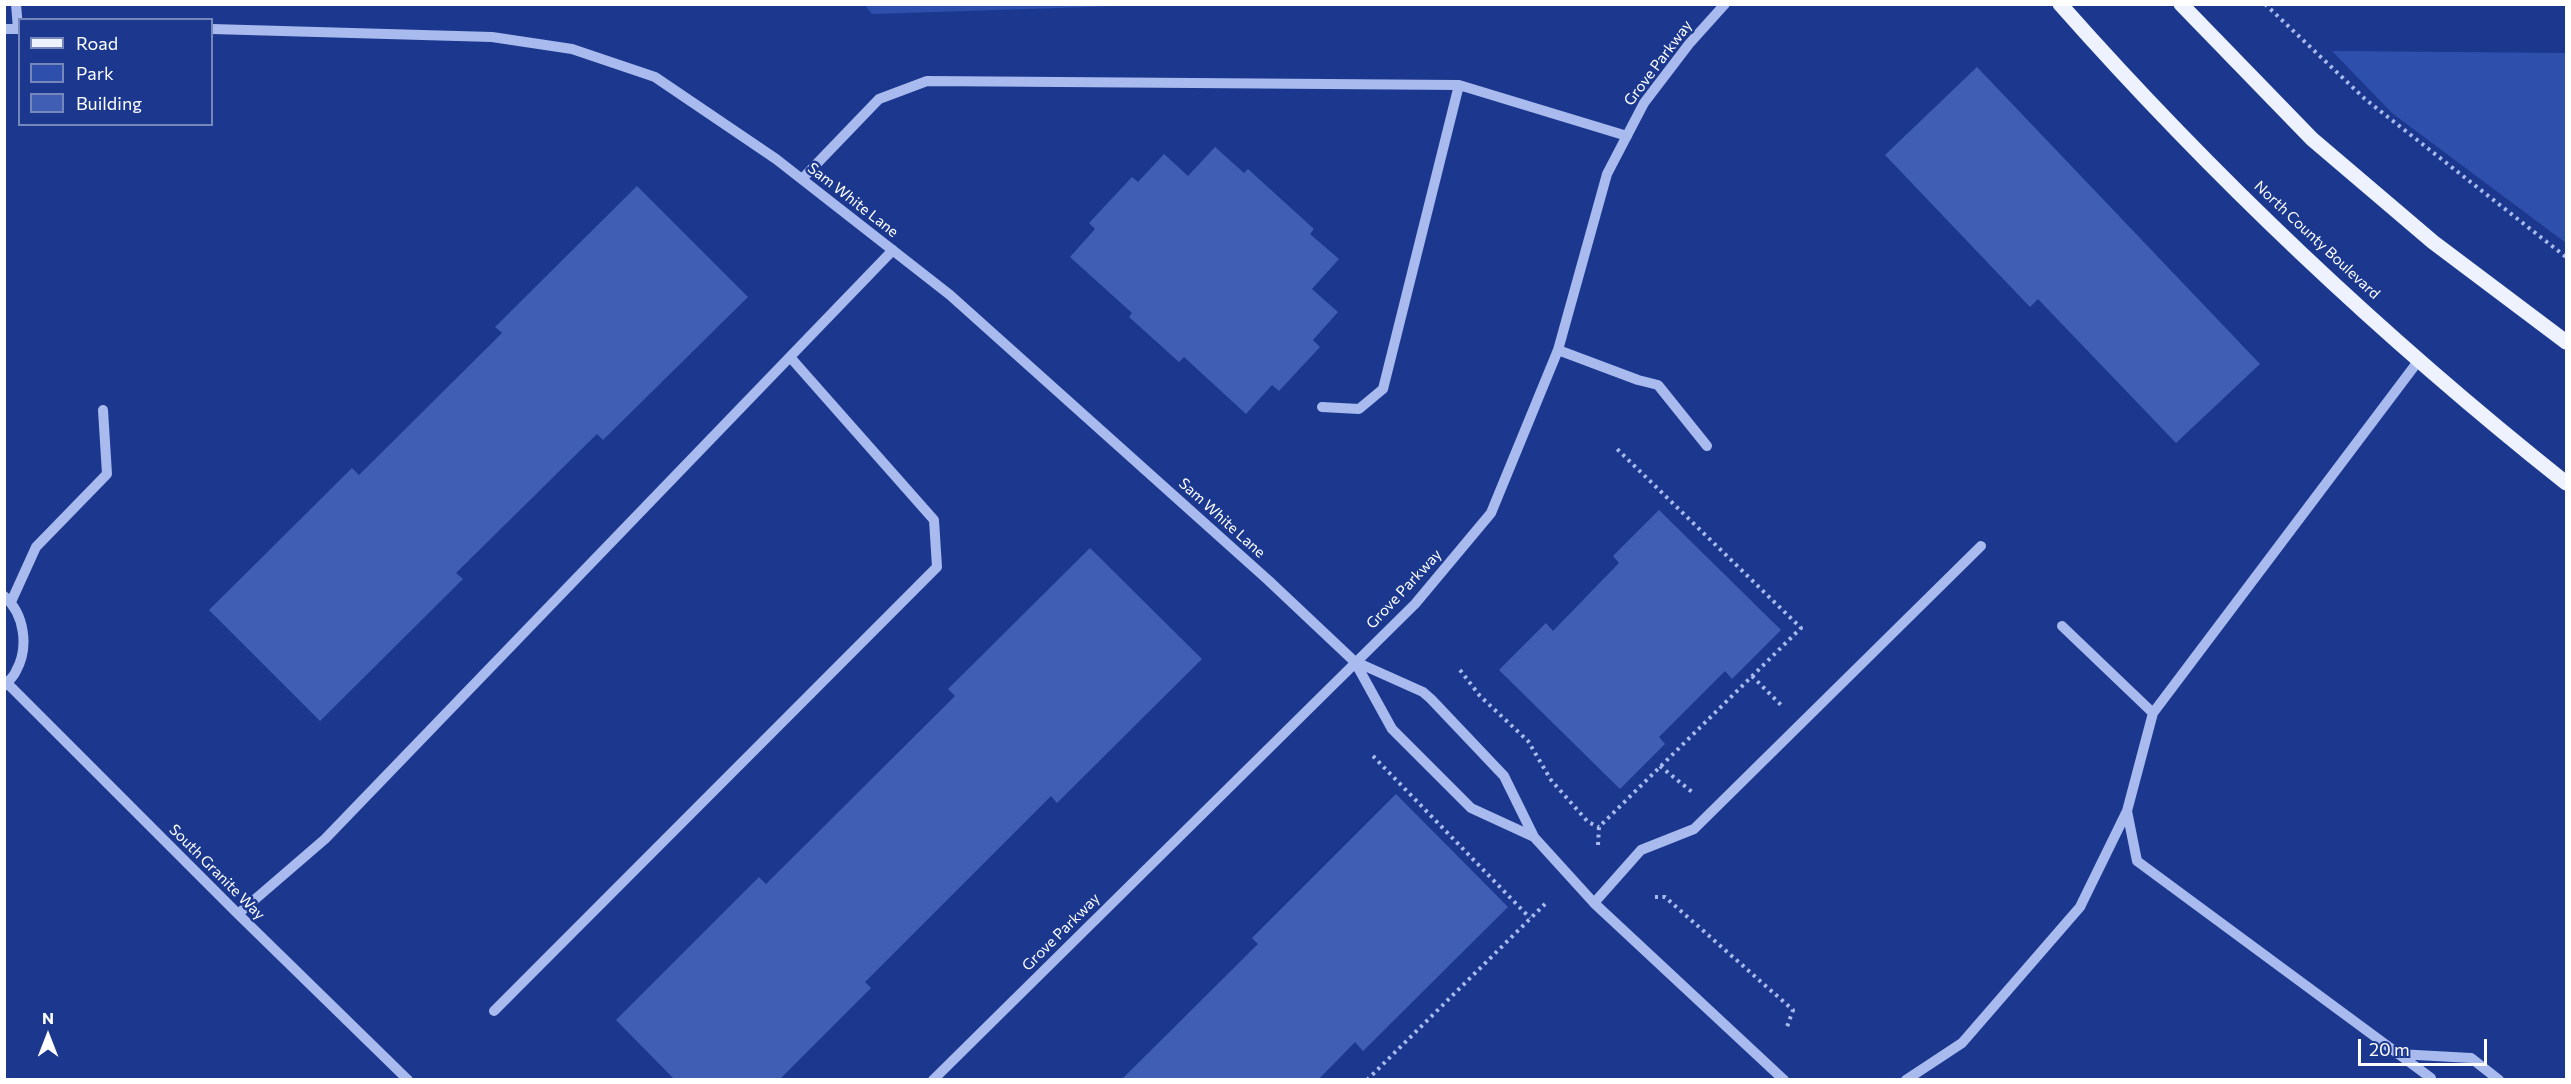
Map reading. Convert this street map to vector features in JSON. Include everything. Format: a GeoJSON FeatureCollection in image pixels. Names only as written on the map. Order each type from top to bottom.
{"type":"FeatureCollection","features":[{"type":"Feature","properties":{"kind":"main road","name":"North County Boulevard"},"geometry":{"type":"LineString","coordinates":[[2060,4],[2116,68],[2269,222],[2419,360],[2566,483]]}},
{"type":"Feature","properties":{"kind":"main road"},"geometry":{"type":"LineString","coordinates":[[2181,4],[2312,139],[2433,242],[2566,342]]}},
{"type":"Feature","properties":{"kind":"street"},"geometry":{"type":"LineString","coordinates":[[16,4],[18,21]]}},
{"type":"Feature","properties":{"kind":"street","name":"Grove Parkway"},"geometry":{"type":"LineString","coordinates":[[933,1080],[1415,604],[1491,513],[1558,350],[1607,174],[1644,103],[1689,44],[1725,4]]}},
{"type":"Feature","properties":{"kind":"street","name":"Sam White Lane"},"geometry":{"type":"LineString","coordinates":[[213,29],[492,37],[572,49],[654,77],[802,179],[950,294],[1268,580],[1355,662]]}},
{"type":"Feature","properties":{"kind":"street"},"geometry":{"type":"LineString","coordinates":[[802,179],[879,99],[927,81],[1459,85],[1627,136]]}},
{"type":"Feature","properties":{"kind":"street"},"geometry":{"type":"LineString","coordinates":[[1322,407],[1359,409],[1383,389],[1459,85]]}},
{"type":"Feature","properties":{"kind":"street"},"geometry":{"type":"LineString","coordinates":[[238,914],[325,839],[893,250]]}},
{"type":"Feature","properties":{"kind":"street"},"geometry":{"type":"LineString","coordinates":[[1558,350],[1638,380],[1658,385],[1707,446]]}},
{"type":"Feature","properties":{"kind":"street"},"geometry":{"type":"LineString","coordinates":[[494,1011],[937,567],[933,520],[790,357]]}},
{"type":"Feature","properties":{"kind":"street"},"geometry":{"type":"LineString","coordinates":[[1906,1080],[1962,1043],[2080,907],[2127,811],[2153,713],[2419,360]]}},
{"type":"Feature","properties":{"kind":"street"},"geometry":{"type":"LineString","coordinates":[[6,684],[16,672],[23,651],[23,628],[8,599],[36,547],[107,474],[103,410]]}},
{"type":"Feature","properties":{"kind":"street"},"geometry":{"type":"LineString","coordinates":[[1594,903],[1641,850],[1694,829],[1981,546]]}},
{"type":"Feature","properties":{"kind":"street"},"geometry":{"type":"LineString","coordinates":[[2061,626],[2153,713]]}},
{"type":"Feature","properties":{"kind":"street"},"geometry":{"type":"LineString","coordinates":[[1355,662],[1392,729],[1471,808],[1534,837]]}},
{"type":"Feature","properties":{"kind":"street"},"geometry":{"type":"LineString","coordinates":[[1355,662],[1423,692],[1431,699],[1503,776],[1534,837],[1594,903],[1784,1080]]}},
{"type":"Feature","properties":{"kind":"street","name":"South Granite Way"},"geometry":{"type":"LineString","coordinates":[[6,684],[408,1080]]}},
{"type":"Feature","properties":{"kind":"street"},"geometry":{"type":"LineString","coordinates":[[2127,811],[2137,861],[2431,1078]]}},
{"type":"Feature","properties":{"kind":"street"},"geometry":{"type":"LineString","coordinates":[[2398,1054],[2471,1058],[2499,1080]]}},
{"type":"Feature","properties":{"kind":"path"},"geometry":{"type":"LineString","coordinates":[[2265,4],[2365,99],[2566,257]]}},
{"type":"Feature","properties":{"kind":"path"},"geometry":{"type":"LineString","coordinates":[[1598,845],[1599,826],[1801,628],[1614,446]]}},
{"type":"Feature","properties":{"kind":"path"},"geometry":{"type":"LineString","coordinates":[[1460,670],[1480,696],[1528,741],[1558,788],[1588,822],[1599,826]]}},
{"type":"Feature","properties":{"kind":"path"},"geometry":{"type":"LineString","coordinates":[[1752,676],[1801,724]]}},
{"type":"Feature","properties":{"kind":"path"},"geometry":{"type":"LineString","coordinates":[[1373,756],[1530,918]]}},
{"type":"Feature","properties":{"kind":"path"},"geometry":{"type":"LineString","coordinates":[[1660,766],[1715,809]]}},
{"type":"Feature","properties":{"kind":"path"},"geometry":{"type":"LineString","coordinates":[[1655,897],[1665,897],[1793,1010],[1787,1028]]}},
{"type":"Feature","properties":{"kind":"path"},"geometry":{"type":"LineString","coordinates":[[1367,1080],[1545,904]]}},
{"type":"Feature","properties":{"kind":"path"},"geometry":{"type":"LineString","coordinates":[[2022,1080],[2027,1080]]}},
{"type":"Feature","properties":{"kind":"green space"},"geometry":{"type":"Polygon","coordinates":[[[865,5],[1152,5],[872,14],[865,5]]]}},
{"type":"Feature","properties":{"kind":"green space"},"geometry":{"type":"Polygon","coordinates":[[[2332,51],[2566,53],[2566,243],[2392,113],[2332,51]]]}},
{"type":"Feature","properties":{"kind":"building"},"geometry":{"type":"Polygon","coordinates":[[[1977,67],[2260,364],[2176,443],[2038,299],[2030,307],[1885,155],[1977,67]]]}},
{"type":"Feature","properties":{"kind":"building"},"geometry":{"type":"Polygon","coordinates":[[[1215,147],[1244,173],[1248,169],[1314,229],[1310,234],[1339,259],[1312,289],[1338,312],[1313,340],[1320,347],[1279,391],[1272,385],[1246,414],[1184,357],[1179,362],[1129,317],[1132,313],[1070,257],[1095,229],[1089,223],[1132,177],[1138,182],[1164,154],[1188,176],[1215,147]]]}},
{"type":"Feature","properties":{"kind":"building"},"geometry":{"type":"Polygon","coordinates":[[[637,186],[748,297],[603,440],[597,434],[456,573],[463,579],[320,721],[209,610],[352,468],[359,475],[502,333],[495,327],[637,186]]]}},
{"type":"Feature","properties":{"kind":"building"},"geometry":{"type":"Polygon","coordinates":[[[1659,510],[1781,630],[1732,679],[1725,671],[1659,737],[1665,744],[1620,789],[1499,670],[1546,623],[1553,631],[1619,563],[1613,556],[1659,510]]]}},
{"type":"Feature","properties":{"kind":"building"},"geometry":{"type":"Polygon","coordinates":[[[1090,548],[1202,659],[1057,803],[1051,796],[865,982],[871,988],[779,1080],[675,1080],[616,1020],[759,877],[766,884],[955,696],[948,689],[1090,548]]]}},
{"type":"Feature","properties":{"kind":"building"},"geometry":{"type":"Polygon","coordinates":[[[1396,794],[1508,907],[1363,1051],[1355,1042],[1318,1080],[1121,1080],[1258,944],[1252,938],[1396,794]]]}}]}
